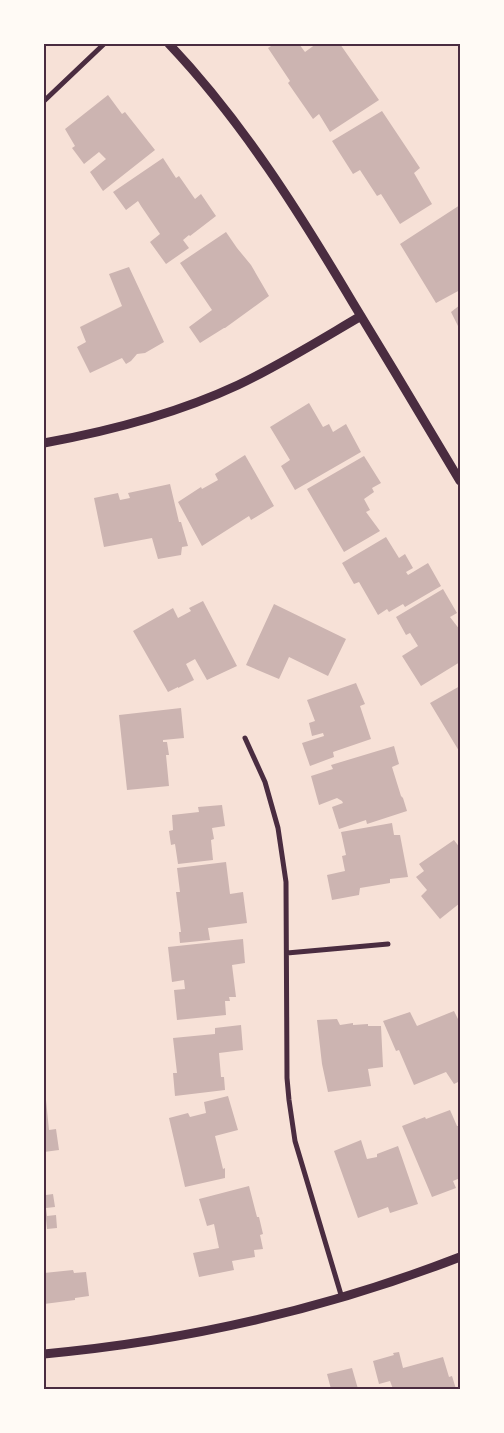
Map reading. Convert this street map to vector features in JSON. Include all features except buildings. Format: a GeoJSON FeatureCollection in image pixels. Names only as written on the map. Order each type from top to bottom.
{"type":"FeatureCollection","features":[{"type":"Feature","properties":{"kind":"street"},"geometry":{"type":"LineString","coordinates":[[44,101],[104,44]]}},
{"type":"Feature","properties":{"kind":"street"},"geometry":{"type":"LineString","coordinates":[[169,44],[223,107],[268,168],[311,232],[460,482]]}},
{"type":"Feature","properties":{"kind":"street"},"geometry":{"type":"LineString","coordinates":[[44,443],[92,434],[141,421],[189,405],[237,385],[282,362],[361,316]]}},
{"type":"Feature","properties":{"kind":"street"},"geometry":{"type":"LineString","coordinates":[[246,738],[265,782],[278,828],[286,882],[288,1100],[296,1141],[342,1298]]}},
{"type":"Feature","properties":{"kind":"street"},"geometry":{"type":"LineString","coordinates":[[287,953],[388,944]]}},
{"type":"Feature","properties":{"kind":"street"},"geometry":{"type":"LineString","coordinates":[[44,1354],[94,1350],[174,1338],[274,1317],[414,1275],[460,1257]]}}]}
